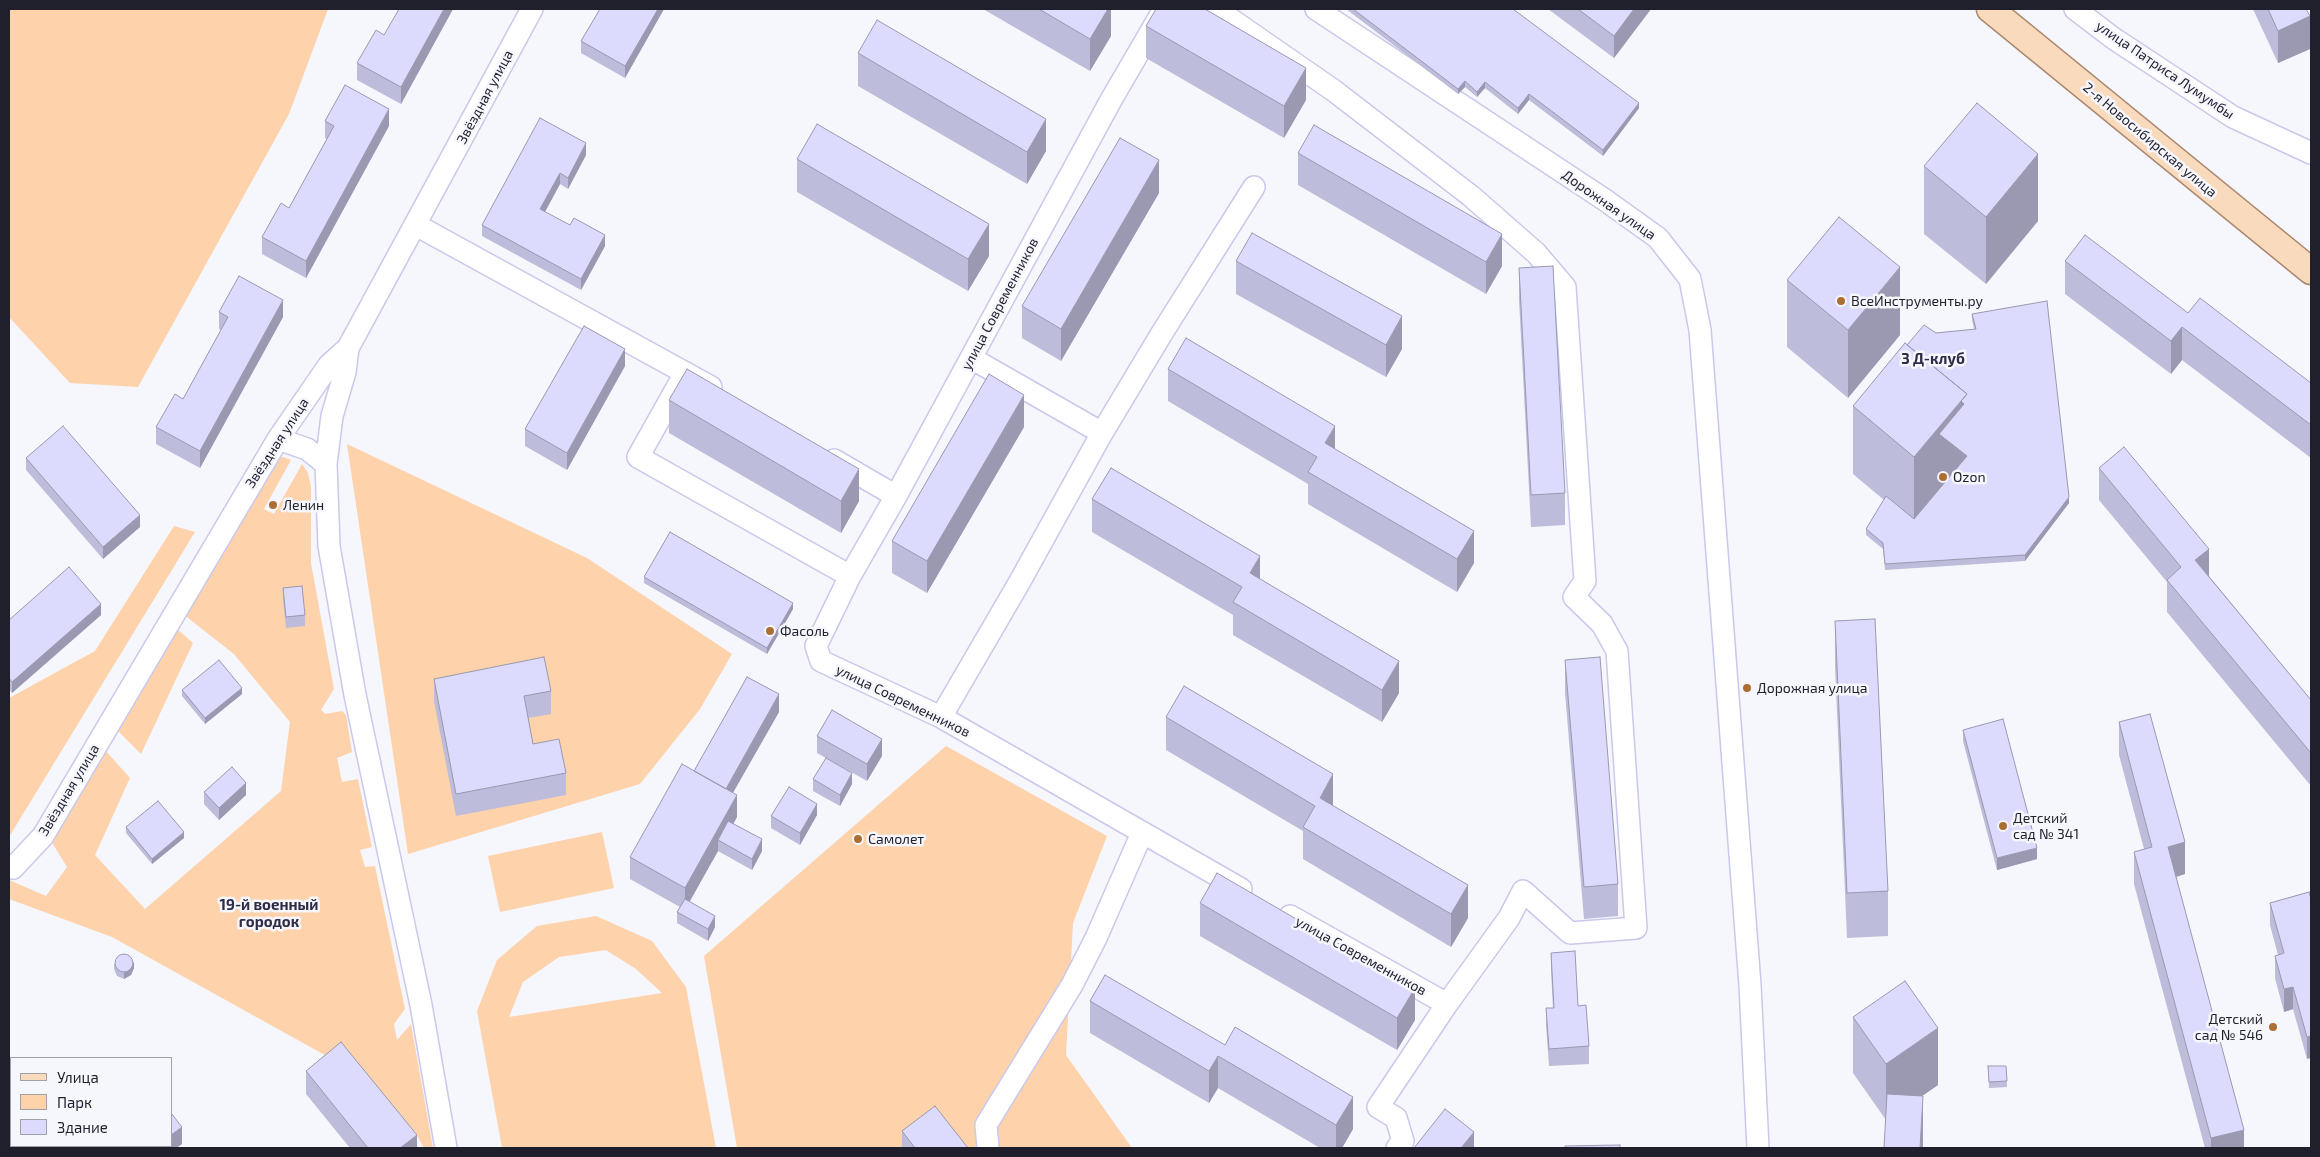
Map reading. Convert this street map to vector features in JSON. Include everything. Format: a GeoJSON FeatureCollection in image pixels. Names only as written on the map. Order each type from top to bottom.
{"type":"FeatureCollection","features":[{"type":"Feature","properties":{"kind":"main road","name":"2-я Новосибирская улица"},"geometry":{"type":"LineString","coordinates":[[1990,9],[2311,271]]}},
{"type":"Feature","properties":{"kind":"street","name":"Звёздная улица"},"geometry":{"type":"LineString","coordinates":[[9,867],[13,868],[43,836],[278,438],[329,365],[348,348],[532,9]]}},
{"type":"Feature","properties":{"kind":"street","name":"улица Современников"},"geometry":{"type":"LineString","coordinates":[[1164,9],[1106,109],[896,496],[850,576],[816,646],[821,661],[941,717],[1142,833],[1447,1004]]}},
{"type":"Feature","properties":{"kind":"street"},"geometry":{"type":"LineString","coordinates":[[1216,9],[1333,90],[1471,196],[1536,253],[1565,287],[1585,581],[1574,597],[1602,624],[1617,651],[1636,928],[1570,933],[1524,891],[1509,918],[1447,1004],[1378,1107],[1396,1118],[1403,1141],[1397,1148]]}},
{"type":"Feature","properties":{"kind":"street","name":"Дорожная улица"},"geometry":{"type":"LineString","coordinates":[[1316,9],[1605,200],[1658,238],[1690,279],[1700,330],[1750,985],[1758,1148]]}},
{"type":"Feature","properties":{"kind":"street","name":"улица Патриса Лумумбы"},"geometry":{"type":"LineString","coordinates":[[2075,9],[2113,38],[2233,117],[2311,153]]}},
{"type":"Feature","properties":{"kind":"street"},"geometry":{"type":"LineString","coordinates":[[941,717],[1024,575],[1102,433],[1162,333],[1254,187]]}},
{"type":"Feature","properties":{"kind":"street"},"geometry":{"type":"LineString","coordinates":[[416,225],[724,395]]}},
{"type":"Feature","properties":{"kind":"street"},"geometry":{"type":"LineString","coordinates":[[348,348],[345,372],[332,416],[326,464],[331,556],[357,704],[421,1005],[446,1148]]}},
{"type":"Feature","properties":{"kind":"street"},"geometry":{"type":"LineString","coordinates":[[971,358],[1081,418],[1102,433]]}},
{"type":"Feature","properties":{"kind":"street"},"geometry":{"type":"LineString","coordinates":[[685,372],[638,457],[850,576]]}},
{"type":"Feature","properties":{"kind":"street"},"geometry":{"type":"LineString","coordinates":[[278,438],[307,450],[326,464]]}},
{"type":"Feature","properties":{"kind":"street"},"geometry":{"type":"LineString","coordinates":[[819,451],[896,496]]}},
{"type":"Feature","properties":{"kind":"street"},"geometry":{"type":"LineString","coordinates":[[988,1148],[986,1125],[1072,985],[1096,938],[1142,833]]}},
{"type":"Feature","properties":{"kind":"green space"},"geometry":{"type":"Polygon","coordinates":[[[9,9],[328,9],[289,114],[138,387],[70,383],[9,317],[9,9]]]}},
{"type":"Feature","properties":{"kind":"green space"},"geometry":{"type":"Polygon","coordinates":[[[347,444],[587,558],[732,654],[700,709],[640,784],[408,854],[347,444]]]}},
{"type":"Feature","properties":{"kind":"green space"},"geometry":{"type":"Polygon","coordinates":[[[283,457],[291,460],[264,509],[274,514],[302,464],[308,473],[311,487],[311,563],[334,689],[321,710],[325,714],[342,711],[346,715],[352,752],[337,758],[342,782],[358,779],[372,847],[360,850],[365,867],[375,866],[405,1009],[394,1024],[397,1040],[411,1024],[433,1148],[424,1148],[414,1130],[401,1138],[341,1064],[112,937],[9,899],[9,880],[46,896],[67,867],[51,841],[105,750],[130,778],[95,855],[145,909],[281,791],[290,722],[234,654],[183,614],[271,460],[283,457]]]}},
{"type":"Feature","properties":{"kind":"green space"},"geometry":{"type":"Polygon","coordinates":[[[174,526],[195,532],[9,837],[9,698],[95,651],[174,526]]]}},
{"type":"Feature","properties":{"kind":"green space"},"geometry":{"type":"Polygon","coordinates":[[[176,628],[193,643],[141,754],[117,730],[176,628]]]}},
{"type":"Feature","properties":{"kind":"green space"},"geometry":{"type":"Polygon","coordinates":[[[946,746],[1107,836],[1073,923],[1066,1055],[1132,1148],[737,1148],[704,956],[946,746]]]}},
{"type":"Feature","properties":{"kind":"green space"},"geometry":{"type":"Polygon","coordinates":[[[602,832],[614,888],[500,912],[488,856],[602,832]]]}},
{"type":"Feature","properties":{"kind":"green space"},"geometry":{"type":"Polygon","coordinates":[[[596,916],[652,941],[686,987],[716,1148],[502,1148],[477,1011],[497,960],[537,926],[596,916]],[[606,950],[559,957],[523,982],[509,1017],[662,993],[636,969],[606,950]]]}},
{"type":"Feature","properties":{"kind":"building"},"geometry":{"type":"Polygon","coordinates":[[[399,9],[444,9],[401,87],[357,63],[376,30],[384,35],[399,9]]]}},
{"type":"Feature","properties":{"kind":"building"},"geometry":{"type":"Polygon","coordinates":[[[600,9],[658,9],[625,66],[581,41],[600,9]]]}},
{"type":"Feature","properties":{"kind":"building"},"geometry":{"type":"Polygon","coordinates":[[[1039,9],[1108,9],[1090,39],[1039,9]]]}},
{"type":"Feature","properties":{"kind":"building"},"geometry":{"type":"Polygon","coordinates":[[[1156,9],[1205,9],[1306,68],[1284,106],[1146,26],[1156,9]]]}},
{"type":"Feature","properties":{"kind":"building"},"geometry":{"type":"Polygon","coordinates":[[[1353,9],[1513,9],[1639,103],[1603,150],[1529,94],[1518,108],[1485,82],[1477,92],[1465,81],[1458,89],[1353,9]]]}},
{"type":"Feature","properties":{"kind":"building"},"geometry":{"type":"Polygon","coordinates":[[[1578,9],[1634,9],[1614,36],[1578,9]]]}},
{"type":"Feature","properties":{"kind":"building"},"geometry":{"type":"Polygon","coordinates":[[[2268,9],[2306,9],[2310,16],[2278,31],[2268,9]]]}},
{"type":"Feature","properties":{"kind":"building"},"geometry":{"type":"Polygon","coordinates":[[[877,20],[1046,119],[1027,152],[858,53],[877,20]]]}},
{"type":"Feature","properties":{"kind":"building"},"geometry":{"type":"Polygon","coordinates":[[[345,85],[389,109],[306,261],[262,237],[281,203],[289,208],[334,126],[325,121],[345,85]]]}},
{"type":"Feature","properties":{"kind":"building"},"geometry":{"type":"Polygon","coordinates":[[[1977,103],[2038,154],[1986,217],[1924,166],[1977,103]]]}},
{"type":"Feature","properties":{"kind":"building"},"geometry":{"type":"Polygon","coordinates":[[[540,118],[586,143],[568,178],[560,173],[540,209],[570,225],[574,218],[605,235],[581,279],[482,225],[540,118]]]}},
{"type":"Feature","properties":{"kind":"building"},"geometry":{"type":"Polygon","coordinates":[[[817,124],[989,224],[968,259],[797,159],[817,124]]]}},
{"type":"Feature","properties":{"kind":"building"},"geometry":{"type":"Polygon","coordinates":[[[1314,125],[1502,234],[1486,262],[1298,153],[1314,125]]]}},
{"type":"Feature","properties":{"kind":"building"},"geometry":{"type":"Polygon","coordinates":[[[1120,138],[1159,160],[1061,329],[1022,306],[1120,138]]]}},
{"type":"Feature","properties":{"kind":"building"},"geometry":{"type":"Polygon","coordinates":[[[1839,217],[1900,267],[1848,330],[1787,280],[1839,217]]]}},
{"type":"Feature","properties":{"kind":"building"},"geometry":{"type":"Polygon","coordinates":[[[1252,233],[1402,316],[1386,345],[1236,261],[1252,233]]]}},
{"type":"Feature","properties":{"kind":"building"},"geometry":{"type":"Polygon","coordinates":[[[2085,235],[2188,313],[2200,298],[2311,383],[2311,425],[2182,327],[2171,341],[2065,261],[2085,235]]]}},
{"type":"Feature","properties":{"kind":"building"},"geometry":{"type":"Polygon","coordinates":[[[1553,266],[1565,493],[1531,495],[1519,268],[1553,266]]]}},
{"type":"Feature","properties":{"kind":"building"},"geometry":{"type":"Polygon","coordinates":[[[239,276],[283,300],[200,451],[156,427],[175,394],[183,399],[228,317],[219,312],[239,276]]]}},
{"type":"Feature","properties":{"kind":"building"},"geometry":{"type":"Polygon","coordinates":[[[2047,301],[2069,497],[2025,555],[1885,564],[1883,543],[1866,529],[1886,496],[1914,519],[1967,456],[1939,434],[1964,404],[1961,401],[1967,394],[1907,345],[1924,325],[1936,333],[1976,329],[1972,314],[2047,301]]]}},
{"type":"Feature","properties":{"kind":"building"},"geometry":{"type":"Polygon","coordinates":[[[584,326],[625,349],[567,453],[525,429],[584,326]]]}},
{"type":"Feature","properties":{"kind":"building"},"geometry":{"type":"Polygon","coordinates":[[[1186,338],[1335,426],[1325,443],[1474,531],[1457,559],[1308,472],[1317,457],[1168,369],[1186,338]]]}},
{"type":"Feature","properties":{"kind":"building"},"geometry":{"type":"Polygon","coordinates":[[[1905,343],[1967,394],[1914,457],[1853,406],[1905,343]]]}},
{"type":"Feature","properties":{"kind":"building"},"geometry":{"type":"Polygon","coordinates":[[[687,369],[859,469],[841,501],[669,400],[687,369]]]}},
{"type":"Feature","properties":{"kind":"building"},"geometry":{"type":"Polygon","coordinates":[[[989,374],[1024,395],[927,561],[892,541],[989,374]]]}},
{"type":"Feature","properties":{"kind":"building"},"geometry":{"type":"Polygon","coordinates":[[[63,426],[140,515],[103,547],[26,458],[63,426]]]}},
{"type":"Feature","properties":{"kind":"building"},"geometry":{"type":"Polygon","coordinates":[[[2124,447],[2209,549],[2195,560],[2311,700],[2311,753],[2167,580],[2181,567],[2099,468],[2124,447]]]}},
{"type":"Feature","properties":{"kind":"building"},"geometry":{"type":"Polygon","coordinates":[[[1111,468],[1260,556],[1250,573],[1399,661],[1382,690],[1233,602],[1242,587],[1092,499],[1111,468]]]}},
{"type":"Feature","properties":{"kind":"building"},"geometry":{"type":"Polygon","coordinates":[[[670,532],[793,603],[767,648],[644,577],[670,532]]]}},
{"type":"Feature","properties":{"kind":"building"},"geometry":{"type":"Polygon","coordinates":[[[69,567],[101,604],[12,682],[9,678],[9,620],[69,567]]]}},
{"type":"Feature","properties":{"kind":"building"},"geometry":{"type":"Polygon","coordinates":[[[302,586],[305,615],[286,617],[283,588],[302,586]]]}},
{"type":"Feature","properties":{"kind":"building"},"geometry":{"type":"Polygon","coordinates":[[[1875,619],[1888,891],[1847,893],[1835,621],[1875,619]]]}},
{"type":"Feature","properties":{"kind":"building"},"geometry":{"type":"Polygon","coordinates":[[[544,657],[551,691],[524,696],[533,744],[559,739],[566,773],[456,794],[434,679],[544,657]]]}},
{"type":"Feature","properties":{"kind":"building"},"geometry":{"type":"Polygon","coordinates":[[[1600,657],[1618,884],[1584,887],[1565,660],[1600,657]]]}},
{"type":"Feature","properties":{"kind":"building"},"geometry":{"type":"Polygon","coordinates":[[[219,660],[242,688],[205,718],[182,690],[219,660]]]}},
{"type":"Feature","properties":{"kind":"building"},"geometry":{"type":"Polygon","coordinates":[[[747,677],[779,694],[726,789],[694,771],[747,677]]]}},
{"type":"Feature","properties":{"kind":"building"},"geometry":{"type":"Polygon","coordinates":[[[1184,686],[1333,774],[1320,798],[1468,885],[1451,914],[1303,827],[1315,806],[1166,717],[1184,686]]]}},
{"type":"Feature","properties":{"kind":"building"},"geometry":{"type":"Polygon","coordinates":[[[832,710],[882,739],[867,764],[817,736],[832,710]]]}},
{"type":"Feature","properties":{"kind":"building"},"geometry":{"type":"Polygon","coordinates":[[[2150,714],[2185,842],[2168,847],[2244,1130],[2211,1138],[2134,852],[2152,847],[2119,722],[2150,714]]]}},
{"type":"Feature","properties":{"kind":"building"},"geometry":{"type":"Polygon","coordinates":[[[2003,719],[2037,848],[1997,858],[1963,730],[2003,719]]]}},
{"type":"Feature","properties":{"kind":"building"},"geometry":{"type":"Polygon","coordinates":[[[826,758],[852,773],[840,795],[813,779],[826,758]]]}},
{"type":"Feature","properties":{"kind":"building"},"geometry":{"type":"Polygon","coordinates":[[[682,764],[737,795],[685,888],[630,857],[682,764]]]}},
{"type":"Feature","properties":{"kind":"building"},"geometry":{"type":"Polygon","coordinates":[[[232,767],[246,783],[219,808],[204,792],[232,767]]]}},
{"type":"Feature","properties":{"kind":"building"},"geometry":{"type":"Polygon","coordinates":[[[789,787],[817,804],[800,833],[771,816],[789,787]]]}},
{"type":"Feature","properties":{"kind":"building"},"geometry":{"type":"Polygon","coordinates":[[[158,801],[184,832],[152,859],[126,827],[158,801]]]}},
{"type":"Feature","properties":{"kind":"building"},"geometry":{"type":"Polygon","coordinates":[[[728,821],[762,839],[752,859],[718,840],[728,821]]]}},
{"type":"Feature","properties":{"kind":"building"},"geometry":{"type":"Polygon","coordinates":[[[1217,873],[1415,988],[1397,1018],[1200,903],[1217,873]]]}},
{"type":"Feature","properties":{"kind":"building"},"geometry":{"type":"Polygon","coordinates":[[[2309,892],[2311,899],[2311,1036],[2307,1037],[2293,987],[2284,989],[2275,956],[2284,953],[2270,903],[2309,892]]]}},
{"type":"Feature","properties":{"kind":"building"},"geometry":{"type":"Polygon","coordinates":[[[685,899],[715,916],[708,929],[677,912],[685,899]]]}},
{"type":"Feature","properties":{"kind":"building"},"geometry":{"type":"Polygon","coordinates":[[[1575,951],[1578,1006],[1586,1005],[1589,1046],[1549,1049],[1546,1008],[1554,1008],[1551,953],[1575,951]]]}},
{"type":"Feature","properties":{"kind":"building"},"geometry":{"type":"Polygon","coordinates":[[[120,954],[128,954],[133,959],[131,970],[120,972],[115,967],[115,959],[120,954]]]}},
{"type":"Feature","properties":{"kind":"building"},"geometry":{"type":"Polygon","coordinates":[[[1105,975],[1225,1045],[1235,1027],[1353,1097],[1336,1125],[1218,1056],[1209,1071],[1090,1001],[1105,975]]]}},
{"type":"Feature","properties":{"kind":"building"},"geometry":{"type":"Polygon","coordinates":[[[1905,981],[1938,1028],[1886,1064],[1853,1017],[1905,981]]]}},
{"type":"Feature","properties":{"kind":"building"},"geometry":{"type":"Polygon","coordinates":[[[341,1042],[417,1135],[400,1148],[368,1148],[306,1071],[341,1042]]]}},
{"type":"Feature","properties":{"kind":"building"},"geometry":{"type":"Polygon","coordinates":[[[1988,1066],[2006,1066],[2007,1081],[1989,1082],[1988,1066]]]}},
{"type":"Feature","properties":{"kind":"building"},"geometry":{"type":"Polygon","coordinates":[[[1887,1094],[1923,1096],[1920,1148],[1884,1148],[1887,1094]]]}},
{"type":"Feature","properties":{"kind":"building"},"geometry":{"type":"Polygon","coordinates":[[[935,1106],[968,1148],[915,1148],[902,1131],[935,1106]]]}},
{"type":"Feature","properties":{"kind":"building"},"geometry":{"type":"Polygon","coordinates":[[[1445,1109],[1474,1132],[1461,1148],[1414,1148],[1445,1109]]]}},
{"type":"Feature","properties":{"kind":"building"},"geometry":{"type":"Polygon","coordinates":[[[172,1114],[182,1127],[172,1134],[172,1114]]]}},
{"type":"Feature","properties":{"kind":"building"},"geometry":{"type":"Polygon","coordinates":[[[1620,1145],[1620,1148],[1565,1148],[1565,1146],[1620,1145]]]}},
{"type":"Feature","properties":{"kind":"place","name":"ВсеИнструменты.ру"},"geometry":{"type":"Point","coordinates":[1841,301]}},
{"type":"Feature","properties":{"kind":"place","name":"Ozon"},"geometry":{"type":"Point","coordinates":[1943,477]}},
{"type":"Feature","properties":{"kind":"place","name":"Ленин"},"geometry":{"type":"Point","coordinates":[273,505]}},
{"type":"Feature","properties":{"kind":"place","name":"Фасоль"},"geometry":{"type":"Point","coordinates":[770,631]}},
{"type":"Feature","properties":{"kind":"place","name":"Дорожная улица"},"geometry":{"type":"Point","coordinates":[1747,688]}},
{"type":"Feature","properties":{"kind":"place","name":"Детский сад № 341"},"geometry":{"type":"Point","coordinates":[2003,826]}},
{"type":"Feature","properties":{"kind":"place","name":"Самолет"},"geometry":{"type":"Point","coordinates":[858,839]}},
{"type":"Feature","properties":{"kind":"place","name":"Детский сад № 546"},"geometry":{"type":"Point","coordinates":[2273,1027]}},
{"type":"Feature","properties":{"kind":"district","name":"3 Д-клуб"},"geometry":{"type":"Point","coordinates":[1933,359]}},
{"type":"Feature","properties":{"kind":"district","name":"19-й военный городок"},"geometry":{"type":"Point","coordinates":[269,914]}}]}
